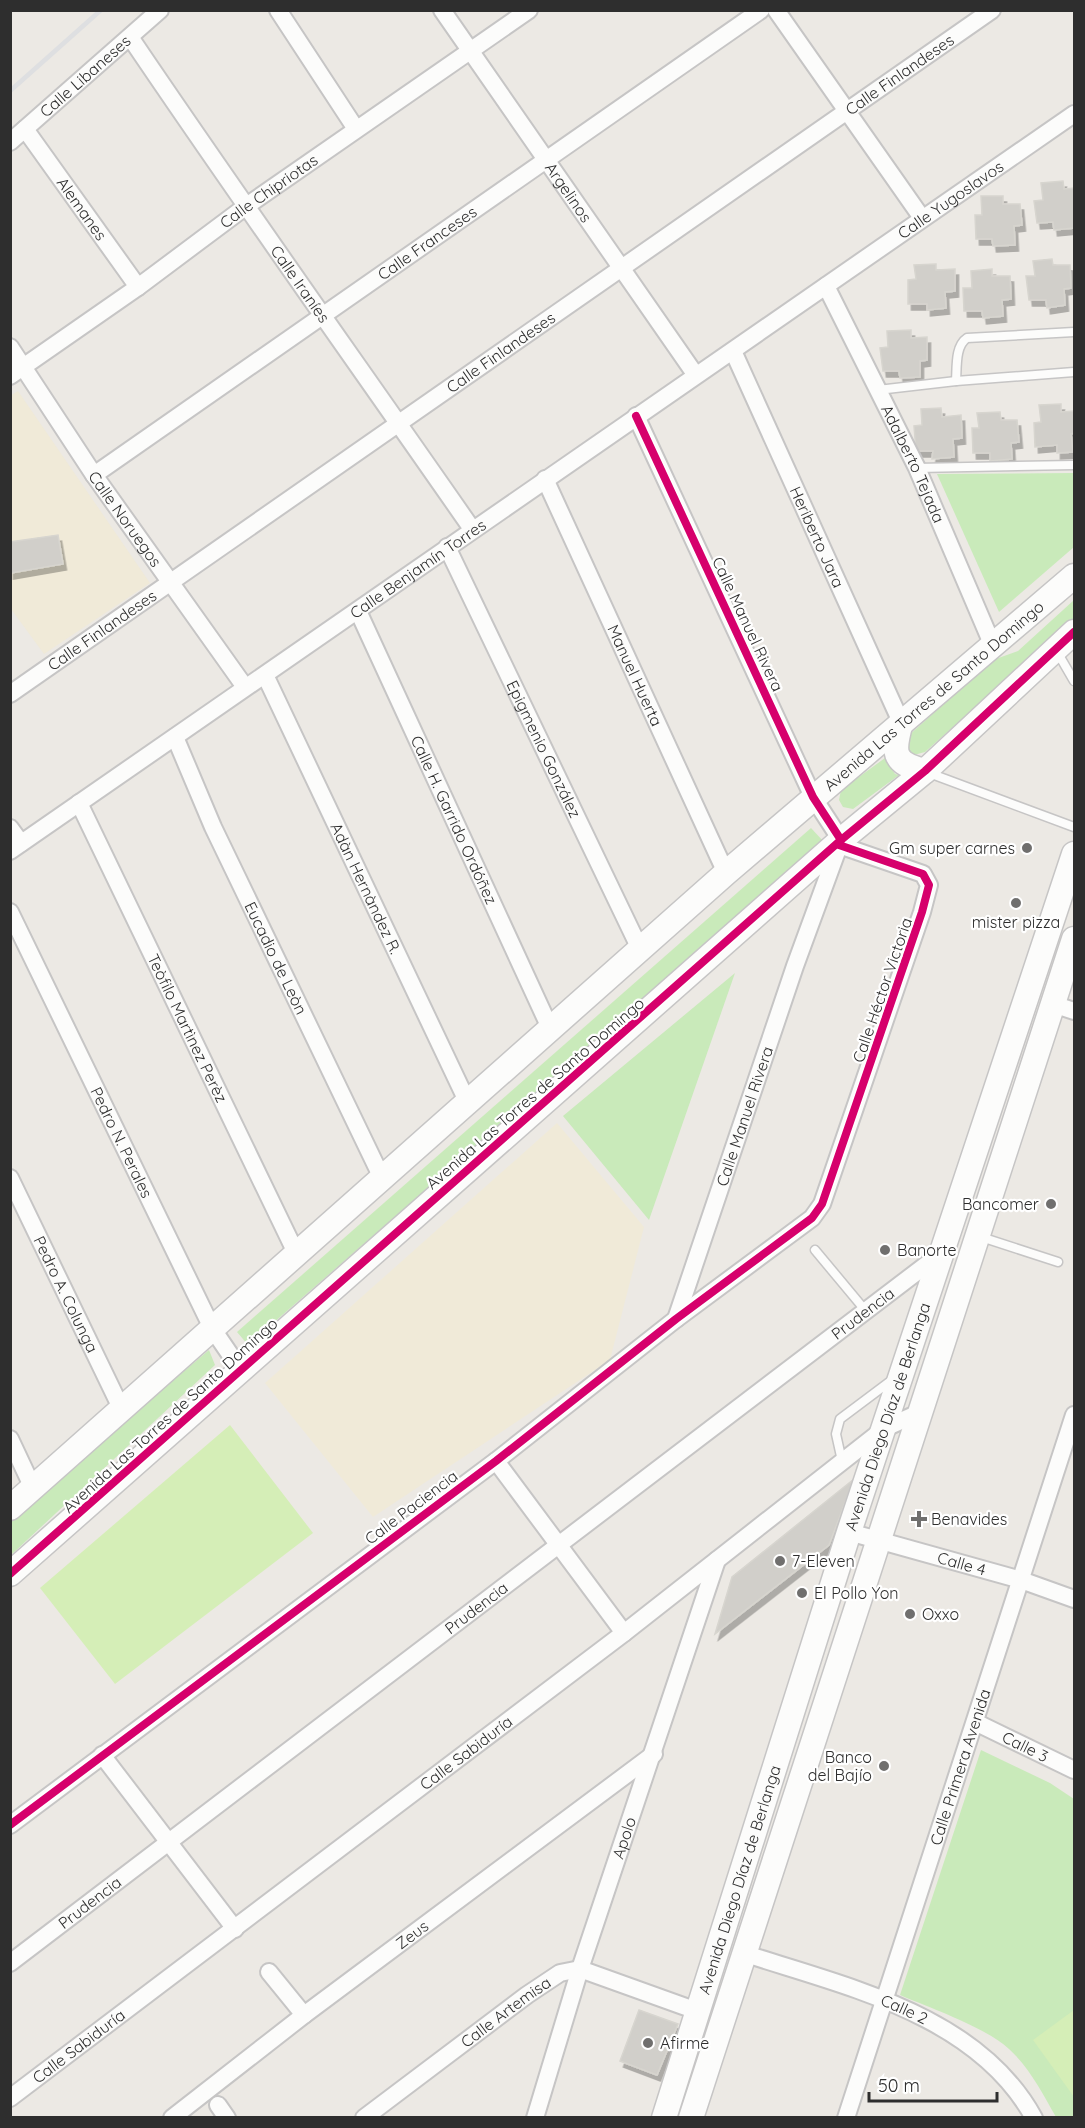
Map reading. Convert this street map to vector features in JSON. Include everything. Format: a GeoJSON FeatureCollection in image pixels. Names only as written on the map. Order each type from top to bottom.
{"type":"FeatureCollection","features":[{"type":"Feature","properties":{"kind":"street","name":"Calle Libaneses"},"geometry":{"type":"LineString","coordinates":[[10,142],[160,10]]}},
{"type":"Feature","properties":{"kind":"street"},"geometry":{"type":"LineString","coordinates":[[278,10],[357,129]]}},
{"type":"Feature","properties":{"kind":"street","name":"Argelinos"},"geometry":{"type":"LineString","coordinates":[[442,10],[695,374]]}},
{"type":"Feature","properties":{"kind":"street","name":"Calle Chipriotas"},"geometry":{"type":"LineString","coordinates":[[17,371],[138,287],[245,207],[529,10]]}},
{"type":"Feature","properties":{"kind":"street","name":"Calle Franceses"},"geometry":{"type":"LineString","coordinates":[[94,476],[761,10]]}},
{"type":"Feature","properties":{"kind":"street"},"geometry":{"type":"LineString","coordinates":[[777,10],[922,218]]}},
{"type":"Feature","properties":{"kind":"street","name":"Calle Finlandeses"},"geometry":{"type":"LineString","coordinates":[[10,694],[622,270],[992,10]]}},
{"type":"Feature","properties":{"kind":"street","name":"Calle Iraníes"},"geometry":{"type":"LineString","coordinates":[[130,37],[245,207],[324,314],[472,529]]}},
{"type":"Feature","properties":{"kind":"street","name":"Calle Yugoslavos"},"geometry":{"type":"LineString","coordinates":[[826,286],[1074,114]]}},
{"type":"Feature","properties":{"kind":"street","name":"Alemanes"},"geometry":{"type":"LineString","coordinates":[[25,129],[138,287]]}},
{"type":"Feature","properties":{"kind":"street","name":"Calle Benjamín Torres"},"geometry":{"type":"LineString","coordinates":[[16,847],[358,611],[695,374],[733,351],[826,286]]}},
{"type":"Feature","properties":{"kind":"street","name":"Adalberto Tejada"},"geometry":{"type":"LineString","coordinates":[[826,286],[917,468],[993,646]]}},
{"type":"Feature","properties":{"kind":"street","name":"Calle Noruegos"},"geometry":{"type":"LineString","coordinates":[[10,347],[17,371],[245,687]]}},
{"type":"Feature","properties":{"kind":"street","name":"Heriberto Jara"},"geometry":{"type":"LineString","coordinates":[[733,351],[901,722]]}},
{"type":"Feature","properties":{"kind":"street","name":"Calle Manuel Rivera"},"geometry":{"type":"LineString","coordinates":[[636,416],[813,797],[840,843],[799,955],[676,1319]]}},
{"type":"Feature","properties":{"kind":"street","name":"Manuel Huerta"},"geometry":{"type":"LineString","coordinates":[[545,479],[726,873]]}},
{"type":"Feature","properties":{"kind":"street","name":"Epigmenio González"},"geometry":{"type":"LineString","coordinates":[[447,547],[640,949]]}},
{"type":"Feature","properties":{"kind":"street","name":"Avenida Las Torres de Santo Domingo"},"geometry":{"type":"LineString","coordinates":[[10,1508],[726,873],[1074,576]]}},
{"type":"Feature","properties":{"kind":"street","name":"Calle H. Garrido Ordóñez"},"geometry":{"type":"LineString","coordinates":[[358,611],[550,1028]]}},
{"type":"Feature","properties":{"kind":"street","name":"Avenida Las Torres de Santo Domingo"},"geometry":{"type":"LineString","coordinates":[[10,1574],[240,1369],[925,771],[1074,632]]}},
{"type":"Feature","properties":{"kind":"street","name":"Adàn Hernàndez R."},"geometry":{"type":"LineString","coordinates":[[265,675],[467,1101]]}},
{"type":"Feature","properties":{"kind":"street"},"geometry":{"type":"LineString","coordinates":[[901,722],[895,746],[899,760],[909,767],[925,771]]}},
{"type":"Feature","properties":{"kind":"street","name":"Eucadio de Leòn"},"geometry":{"type":"LineString","coordinates":[[175,737],[213,827],[382,1178]]}},
{"type":"Feature","properties":{"kind":"street","name":"Teòfilo Martìnez Perèz"},"geometry":{"type":"LineString","coordinates":[[80,803],[297,1255]]}},
{"type":"Feature","properties":{"kind":"street"},"geometry":{"type":"LineString","coordinates":[[10,828],[16,847]]}},
{"type":"Feature","properties":{"kind":"street","name":"Calle Héctor Victoria"},"geometry":{"type":"LineString","coordinates":[[822,1204],[922,912],[929,885],[923,873],[840,843]]}},
{"type":"Feature","properties":{"kind":"street","name":"Avenida Diego Díaz de Berlanga"},"geometry":{"type":"LineString","coordinates":[[664,2118],[849,1532],[1074,854]]}},
{"type":"Feature","properties":{"kind":"street","name":"Pedro N. Perales"},"geometry":{"type":"LineString","coordinates":[[10,912],[212,1328],[240,1369]]}},
{"type":"Feature","properties":{"kind":"street","name":"Avenida Diego Díaz de Berlanga"},"geometry":{"type":"LineString","coordinates":[[691,2118],[978,1235],[1064,1008],[1074,939]]}},
{"type":"Feature","properties":{"kind":"street","name":"Pedro A. Colunga"},"geometry":{"type":"LineString","coordinates":[[10,1178],[122,1410]]}},
{"type":"Feature","properties":{"kind":"street","name":"Calle Paciencia"},"geometry":{"type":"LineString","coordinates":[[10,1825],[496,1461],[676,1319],[813,1218],[822,1204]]}},
{"type":"Feature","properties":{"kind":"street","name":"Prudencia"},"geometry":{"type":"LineString","coordinates":[[10,1963],[943,1252]]}},
{"type":"Feature","properties":{"kind":"street","name":"Calle Sabiduría"},"geometry":{"type":"LineString","coordinates":[[10,2098],[624,1633],[885,1428],[921,1412]]}},
{"type":"Feature","properties":{"kind":"street","name":"Calle Primera Avenida"},"geometry":{"type":"LineString","coordinates":[[846,2118],[882,1999],[975,1722],[1074,1415]]}},
{"type":"Feature","properties":{"kind":"street"},"geometry":{"type":"LineString","coordinates":[[10,1439],[33,1488]]}},
{"type":"Feature","properties":{"kind":"street"},"geometry":{"type":"LineString","coordinates":[[496,1461],[624,1633]]}},
{"type":"Feature","properties":{"kind":"street","name":"Calle 4"},"geometry":{"type":"LineString","coordinates":[[849,1532],[880,1538],[1021,1580],[1074,1599]]}},
{"type":"Feature","properties":{"kind":"street","name":"Apolo"},"geometry":{"type":"LineString","coordinates":[[535,2118],[580,1969],[718,1559]]}},
{"type":"Feature","properties":{"kind":"street","name":"Calle 3"},"geometry":{"type":"LineString","coordinates":[[975,1722],[1074,1770]]}},
{"type":"Feature","properties":{"kind":"street","name":"Zeus"},"geometry":{"type":"LineString","coordinates":[[172,2118],[304,2015],[654,1754]]}},
{"type":"Feature","properties":{"kind":"street"},"geometry":{"type":"LineString","coordinates":[[102,1755],[235,1929]]}},
{"type":"Feature","properties":{"kind":"street","name":"Calle 2"},"geometry":{"type":"LineString","coordinates":[[743,1953],[882,1999],[958,2037],[987,2058],[1007,2078],[1034,2118]]}},
{"type":"Feature","properties":{"kind":"street"},"geometry":{"type":"LineString","coordinates":[[580,1969],[698,2011]]}},
{"type":"Feature","properties":{"kind":"street","name":"Calle Artemisa"},"geometry":{"type":"LineString","coordinates":[[364,2118],[527,1995],[560,1973],[580,1969]]}},
{"type":"Feature","properties":{"kind":"street"},"geometry":{"type":"LineString","coordinates":[[269,1972],[304,2015]]}},
{"type":"Feature","properties":{"kind":"lane"},"geometry":{"type":"LineString","coordinates":[[956,381],[959,350],[962,341],[967,338],[1074,332]]}},
{"type":"Feature","properties":{"kind":"lane"},"geometry":{"type":"LineString","coordinates":[[877,390],[1074,372]]}},
{"type":"Feature","properties":{"kind":"lane"},"geometry":{"type":"LineString","coordinates":[[917,468],[1074,465]]}},
{"type":"Feature","properties":{"kind":"lane"},"geometry":{"type":"LineString","coordinates":[[1055,648],[1074,681]]}},
{"type":"Feature","properties":{"kind":"lane"},"geometry":{"type":"LineString","coordinates":[[925,771],[1074,827]]}},
{"type":"Feature","properties":{"kind":"lane"},"geometry":{"type":"LineString","coordinates":[[978,1235],[1058,1262]]}},
{"type":"Feature","properties":{"kind":"lane"},"geometry":{"type":"LineString","coordinates":[[815,1250],[866,1310]]}},
{"type":"Feature","properties":{"kind":"lane"},"geometry":{"type":"LineString","coordinates":[[842,1461],[836,1434],[840,1419],[903,1373]]}},
{"type":"Feature","properties":{"kind":"shaded area"},"geometry":{"type":"Polygon","coordinates":[[[18,391],[150,583],[44,654],[11,609],[10,396],[18,391]]]}},
{"type":"Feature","properties":{"kind":"shaded area"},"geometry":{"type":"Polygon","coordinates":[[[557,1123],[644,1227],[610,1360],[373,1517],[265,1383],[557,1123]]]}},
{"type":"Feature","properties":{"kind":"green space"},"geometry":{"type":"Polygon","coordinates":[[[1074,473],[1074,547],[999,612],[937,474],[1074,473]]]}},
{"type":"Feature","properties":{"kind":"green space"},"geometry":{"type":"Polygon","coordinates":[[[1074,600],[1074,619],[925,752],[910,756],[907,754],[908,736],[993,660],[1018,651],[1074,600]]]}},
{"type":"Feature","properties":{"kind":"green space"},"geometry":{"type":"Polygon","coordinates":[[[885,758],[895,774],[899,775],[853,809],[843,807],[839,800],[841,790],[885,758]]]}},
{"type":"Feature","properties":{"kind":"green space"},"geometry":{"type":"Polygon","coordinates":[[[811,828],[824,842],[248,1345],[237,1332],[811,828]]]}},
{"type":"Feature","properties":{"kind":"green space"},"geometry":{"type":"Polygon","coordinates":[[[735,973],[649,1220],[563,1116],[735,973]]]}},
{"type":"Feature","properties":{"kind":"green space"},"geometry":{"type":"Polygon","coordinates":[[[209,1350],[215,1365],[11,1555],[11,1518],[209,1350]]]}},
{"type":"Feature","properties":{"kind":"green space"},"geometry":{"type":"Polygon","coordinates":[[[230,1425],[313,1533],[115,1684],[40,1588],[230,1425]]]}},
{"type":"Feature","properties":{"kind":"green space"},"geometry":{"type":"Polygon","coordinates":[[[981,1750],[1050,1783],[1074,1799],[1074,2117],[1056,2117],[1023,2064],[999,2041],[957,2019],[900,1995],[981,1750]]]}},
{"type":"Feature","properties":{"kind":"green space"},"geometry":{"type":"Polygon","coordinates":[[[1074,2010],[1074,2097],[1033,2040],[1074,2010]]]}},
{"type":"Feature","properties":{"kind":"building"},"geometry":{"type":"Polygon","coordinates":[[[1063,181],[1064,189],[1074,188],[1074,228],[1054,230],[1053,222],[1037,223],[1034,201],[1043,200],[1041,183],[1063,181]]]}},
{"type":"Feature","properties":{"kind":"building"},"geometry":{"type":"Polygon","coordinates":[[[981,196],[1003,196],[1003,204],[1020,204],[1022,225],[1014,226],[1015,245],[993,246],[992,239],[976,239],[975,215],[982,215],[981,196]]]}},
{"type":"Feature","properties":{"kind":"building"},"geometry":{"type":"Polygon","coordinates":[[[1052,259],[1053,265],[1070,265],[1071,288],[1064,289],[1065,305],[1047,308],[1046,300],[1029,300],[1026,276],[1035,276],[1033,261],[1052,259]]]}},
{"type":"Feature","properties":{"kind":"building"},"geometry":{"type":"Polygon","coordinates":[[[936,264],[936,270],[955,269],[955,291],[945,292],[946,308],[927,310],[927,304],[908,304],[908,280],[916,279],[914,265],[936,264]]]}},
{"type":"Feature","properties":{"kind":"building"},"geometry":{"type":"Polygon","coordinates":[[[992,269],[992,276],[1010,276],[1011,299],[1002,300],[1003,316],[983,318],[982,311],[964,311],[963,288],[972,288],[971,271],[992,269]]]}},
{"type":"Feature","properties":{"kind":"building"},"geometry":{"type":"Polygon","coordinates":[[[911,330],[911,338],[927,337],[927,360],[920,361],[920,377],[900,378],[899,371],[883,371],[880,348],[888,347],[887,331],[911,330]]]}},
{"type":"Feature","properties":{"kind":"building"},"geometry":{"type":"Polygon","coordinates":[[[1061,404],[1061,412],[1074,411],[1074,433],[1071,434],[1073,452],[1057,453],[1057,445],[1035,447],[1034,423],[1041,422],[1039,405],[1061,404]]]}},
{"type":"Feature","properties":{"kind":"building"},"geometry":{"type":"Polygon","coordinates":[[[941,408],[942,417],[961,415],[962,438],[953,439],[954,457],[932,459],[933,451],[916,451],[914,426],[922,425],[921,409],[941,408]]]}},
{"type":"Feature","properties":{"kind":"building"},"geometry":{"type":"Polygon","coordinates":[[[1000,412],[1001,420],[1017,420],[1019,442],[1011,443],[1012,459],[990,461],[990,453],[973,453],[972,428],[979,428],[977,413],[1000,412]]]}},
{"type":"Feature","properties":{"kind":"building"},"geometry":{"type":"Polygon","coordinates":[[[58,535],[63,564],[10,573],[10,542],[58,535]]]}},
{"type":"Feature","properties":{"kind":"building","name":"7-Eleven"},"geometry":{"type":"Polygon","coordinates":[[[854,1479],[829,1545],[715,1634],[732,1577],[854,1479]]]}},
{"type":"Feature","properties":{"kind":"building","name":"Afirme"},"geometry":{"type":"Polygon","coordinates":[[[639,2010],[678,2024],[657,2075],[620,2061],[639,2010]]]}},
{"type":"Feature","properties":{"kind":"railway"},"geometry":{"type":"LineString","coordinates":[[10,91],[101,10]]}},
{"type":"Feature","properties":{"kind":"cycle path"},"geometry":{"type":"LineString","coordinates":[[10,1825],[496,1461],[676,1319],[812,1218],[822,1204],[922,912],[929,885],[923,874],[839,845],[841,840],[813,797],[636,416]]}},
{"type":"Feature","properties":{"kind":"cycle path"},"geometry":{"type":"LineString","coordinates":[[10,1574],[841,840],[925,771],[1074,632]]}},
{"type":"Feature","properties":{"kind":"place","name":"Gm super carnes"},"geometry":{"type":"Point","coordinates":[1027,848]}},
{"type":"Feature","properties":{"kind":"place","name":"mister pizza"},"geometry":{"type":"Point","coordinates":[1016,903]}},
{"type":"Feature","properties":{"kind":"place","name":"Bancomer"},"geometry":{"type":"Point","coordinates":[1051,1204]}},
{"type":"Feature","properties":{"kind":"place","name":"Banorte"},"geometry":{"type":"Point","coordinates":[885,1250]}},
{"type":"Feature","properties":{"kind":"place","name":"Benavides"},"geometry":{"type":"Point","coordinates":[919,1519]}},
{"type":"Feature","properties":{"kind":"place","name":"7-Eleven"},"geometry":{"type":"Point","coordinates":[780,1561]}},
{"type":"Feature","properties":{"kind":"place","name":"El Pollo Yon"},"geometry":{"type":"Point","coordinates":[802,1593]}},
{"type":"Feature","properties":{"kind":"place","name":"Oxxo"},"geometry":{"type":"Point","coordinates":[910,1614]}},
{"type":"Feature","properties":{"kind":"place","name":"Banco del Bajío"},"geometry":{"type":"Point","coordinates":[884,1766]}},
{"type":"Feature","properties":{"kind":"place","name":"Afirme"},"geometry":{"type":"Point","coordinates":[648,2043]}}]}
